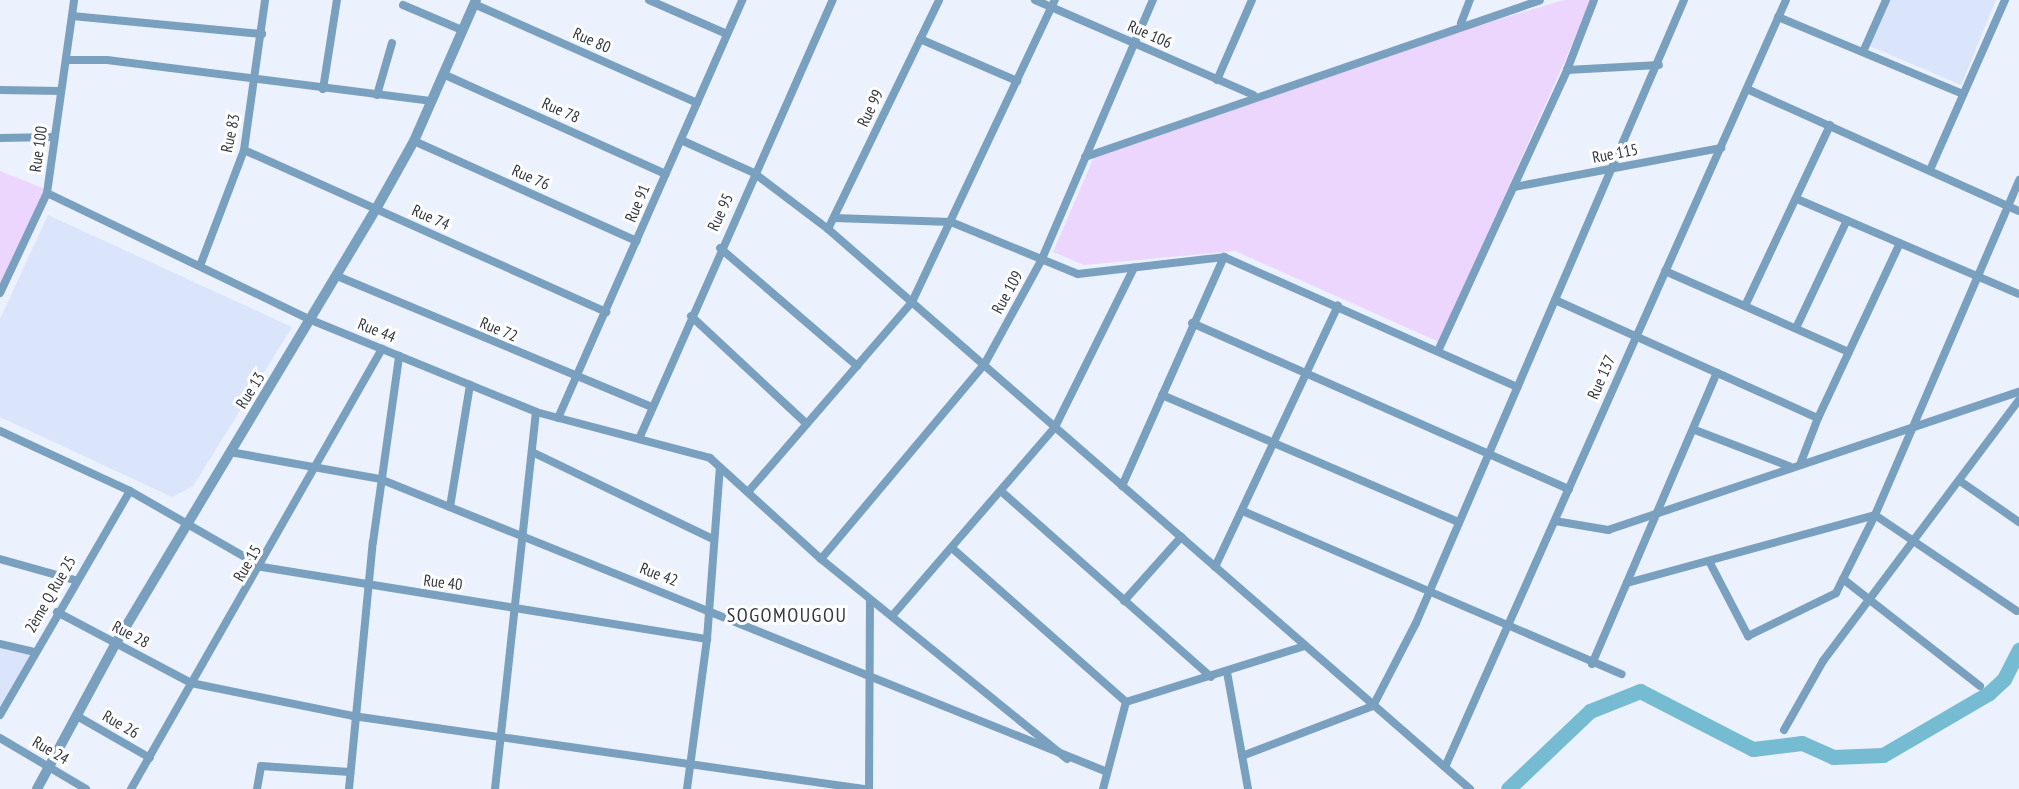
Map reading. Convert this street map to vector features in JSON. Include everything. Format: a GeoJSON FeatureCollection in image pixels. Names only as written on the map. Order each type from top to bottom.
{"type":"FeatureCollection","features":[{"type":"Feature","properties":{"kind":"street","name":"Rue 100"},"geometry":{"type":"LineString","coordinates":[[0,293],[46,193],[74,0]]}},
{"type":"Feature","properties":{"kind":"street","name":"Rue 83"},"geometry":{"type":"LineString","coordinates":[[200,266],[244,150],[266,0]]}},
{"type":"Feature","properties":{"kind":"street"},"geometry":{"type":"LineString","coordinates":[[322,89],[336,0]]}},
{"type":"Feature","properties":{"kind":"street"},"geometry":{"type":"LineString","coordinates":[[649,0],[727,34]]}},
{"type":"Feature","properties":{"kind":"street","name":"Rue 91"},"geometry":{"type":"LineString","coordinates":[[558,418],[742,0]]}},
{"type":"Feature","properties":{"kind":"street","name":"Rue 95"},"geometry":{"type":"LineString","coordinates":[[639,439],[720,248],[833,0]]}},
{"type":"Feature","properties":{"kind":"street","name":"Rue 99"},"geometry":{"type":"LineString","coordinates":[[828,229],[939,0]]}},
{"type":"Feature","properties":{"kind":"street","name":"Rue 106"},"geometry":{"type":"LineString","coordinates":[[1035,0],[1054,4],[1134,43],[1253,95]]}},
{"type":"Feature","properties":{"kind":"street","name":"Rue 109"},"geometry":{"type":"LineString","coordinates":[[821,559],[984,365],[1041,261],[1153,0]]}},
{"type":"Feature","properties":{"kind":"street"},"geometry":{"type":"LineString","coordinates":[[1217,80],[1252,0]]}},
{"type":"Feature","properties":{"kind":"street"},"geometry":{"type":"LineString","coordinates":[[1461,23],[1470,0]]}},
{"type":"Feature","properties":{"kind":"street"},"geometry":{"type":"LineString","coordinates":[[1085,157],[1253,95],[1461,23],[1539,0]]}},
{"type":"Feature","properties":{"kind":"street"},"geometry":{"type":"LineString","coordinates":[[1438,351],[1567,70],[1594,0]]}},
{"type":"Feature","properties":{"kind":"street"},"geometry":{"type":"LineString","coordinates":[[1242,756],[1373,706],[1428,594],[1659,65],[1684,0]]}},
{"type":"Feature","properties":{"kind":"street","name":"Rue 137"},"geometry":{"type":"LineString","coordinates":[[1445,767],[1786,0]]}},
{"type":"Feature","properties":{"kind":"street"},"geometry":{"type":"LineString","coordinates":[[1863,52],[1886,0]]}},
{"type":"Feature","properties":{"kind":"street"},"geometry":{"type":"LineString","coordinates":[[1929,170],[2005,0]]}},
{"type":"Feature","properties":{"kind":"street","name":"Rue 13"},"geometry":{"type":"LineString","coordinates":[[37,789],[116,643],[311,320],[414,141],[475,2]]}},
{"type":"Feature","properties":{"kind":"street","name":"Rue 80"},"geometry":{"type":"LineString","coordinates":[[475,2],[697,103]]}},
{"type":"Feature","properties":{"kind":"street"},"geometry":{"type":"LineString","coordinates":[[748,492],[912,302],[1054,4]]}},
{"type":"Feature","properties":{"kind":"street"},"geometry":{"type":"LineString","coordinates":[[403,5],[462,30]]}},
{"type":"Feature","properties":{"kind":"street"},"geometry":{"type":"LineString","coordinates":[[72,16],[262,34]]}},
{"type":"Feature","properties":{"kind":"street"},"geometry":{"type":"LineString","coordinates":[[1778,17],[1964,93]]}},
{"type":"Feature","properties":{"kind":"street"},"geometry":{"type":"LineString","coordinates":[[920,39],[1017,81]]}},
{"type":"Feature","properties":{"kind":"street"},"geometry":{"type":"LineString","coordinates":[[377,95],[392,43]]}},
{"type":"Feature","properties":{"kind":"street"},"geometry":{"type":"LineString","coordinates":[[66,60],[107,60],[255,81],[430,101]]}},
{"type":"Feature","properties":{"kind":"street"},"geometry":{"type":"LineString","coordinates":[[1567,70],[1659,65]]}},
{"type":"Feature","properties":{"kind":"street","name":"Rue 78"},"geometry":{"type":"LineString","coordinates":[[443,74],[666,174]]}},
{"type":"Feature","properties":{"kind":"street"},"geometry":{"type":"LineString","coordinates":[[1747,89],[2019,211]]}},
{"type":"Feature","properties":{"kind":"street"},"geometry":{"type":"LineString","coordinates":[[0,90],[61,91]]}},
{"type":"Feature","properties":{"kind":"street"},"geometry":{"type":"LineString","coordinates":[[1745,306],[1830,125]]}},
{"type":"Feature","properties":{"kind":"street"},"geometry":{"type":"LineString","coordinates":[[0,138],[54,137]]}},
{"type":"Feature","properties":{"kind":"street"},"geometry":{"type":"LineString","coordinates":[[681,140],[754,174],[828,229],[1470,789]]}},
{"type":"Feature","properties":{"kind":"street","name":"Rue 76"},"geometry":{"type":"LineString","coordinates":[[414,141],[637,241]]}},
{"type":"Feature","properties":{"kind":"street","name":"Rue 115"},"geometry":{"type":"LineString","coordinates":[[1514,187],[1721,148]]}},
{"type":"Feature","properties":{"kind":"street","name":"Rue 74"},"geometry":{"type":"LineString","coordinates":[[244,150],[606,312]]}},
{"type":"Feature","properties":{"kind":"street"},"geometry":{"type":"LineString","coordinates":[[1709,561],[1748,636],[1836,593],[1875,515],[2019,180]]}},
{"type":"Feature","properties":{"kind":"street","name":"Rue 44"},"geometry":{"type":"LineString","coordinates":[[46,193],[311,320],[537,412],[710,458]]}},
{"type":"Feature","properties":{"kind":"street"},"geometry":{"type":"LineString","coordinates":[[1797,199],[2019,294]]}},
{"type":"Feature","properties":{"kind":"street"},"geometry":{"type":"LineString","coordinates":[[834,218],[951,222],[1041,261],[1078,274],[1224,257],[1517,387]]}},
{"type":"Feature","properties":{"kind":"street"},"geometry":{"type":"LineString","coordinates":[[1796,328],[1847,220]]}},
{"type":"Feature","properties":{"kind":"street"},"geometry":{"type":"LineString","coordinates":[[1801,462],[1818,418],[1900,243]]}},
{"type":"Feature","properties":{"kind":"street"},"geometry":{"type":"LineString","coordinates":[[720,248],[857,366]]}},
{"type":"Feature","properties":{"kind":"street"},"geometry":{"type":"LineString","coordinates":[[1122,486],[1192,322],[1224,257]]}},
{"type":"Feature","properties":{"kind":"street"},"geometry":{"type":"LineString","coordinates":[[892,616],[1002,492],[1055,427],[1134,268]]}},
{"type":"Feature","properties":{"kind":"street"},"geometry":{"type":"LineString","coordinates":[[1665,272],[1849,352]]}},
{"type":"Feature","properties":{"kind":"street","name":"Rue 72"},"geometry":{"type":"LineString","coordinates":[[337,276],[577,378],[652,407]]}},
{"type":"Feature","properties":{"kind":"street"},"geometry":{"type":"LineString","coordinates":[[1555,300],[1818,418]]}},
{"type":"Feature","properties":{"kind":"street"},"geometry":{"type":"LineString","coordinates":[[1215,567],[1245,512],[1338,306]]}},
{"type":"Feature","properties":{"kind":"street"},"geometry":{"type":"LineString","coordinates":[[691,316],[807,423]]}},
{"type":"Feature","properties":{"kind":"street"},"geometry":{"type":"LineString","coordinates":[[1192,322],[1569,489]]}},
{"type":"Feature","properties":{"kind":"street","name":"Rue 15"},"geometry":{"type":"LineString","coordinates":[[131,789],[191,683],[262,567],[382,349]]}},
{"type":"Feature","properties":{"kind":"street"},"geometry":{"type":"LineString","coordinates":[[349,789],[353,716],[380,478],[399,356]]}},
{"type":"Feature","properties":{"kind":"street"},"geometry":{"type":"LineString","coordinates":[[1592,664],[1659,514],[1717,373]]}},
{"type":"Feature","properties":{"kind":"street"},"geometry":{"type":"LineString","coordinates":[[450,507],[470,385]]}},
{"type":"Feature","properties":{"kind":"street"},"geometry":{"type":"LineString","coordinates":[[1555,521],[1608,530],[1659,514],[1801,462],[1911,429],[2019,392]]}},
{"type":"Feature","properties":{"kind":"street"},"geometry":{"type":"LineString","coordinates":[[1162,395],[1459,522]]}},
{"type":"Feature","properties":{"kind":"street"},"geometry":{"type":"LineString","coordinates":[[1784,730],[1823,661],[1915,542],[2019,400]]}},
{"type":"Feature","properties":{"kind":"street"},"geometry":{"type":"LineString","coordinates":[[495,789],[537,412]]}},
{"type":"Feature","properties":{"kind":"street"},"geometry":{"type":"LineString","coordinates":[[1695,430],[1790,466]]}},
{"type":"Feature","properties":{"kind":"street","name":"Rue 40"},"geometry":{"type":"LineString","coordinates":[[0,431],[130,491],[262,567],[368,588],[515,606],[707,639]]}},
{"type":"Feature","properties":{"kind":"street","name":"Rue 42"},"geometry":{"type":"LineString","coordinates":[[230,452],[380,478],[709,609],[870,679],[1067,759],[1105,771]]}},
{"type":"Feature","properties":{"kind":"street"},"geometry":{"type":"LineString","coordinates":[[532,452],[713,539]]}},
{"type":"Feature","properties":{"kind":"street","name":"Rue 42"},"geometry":{"type":"LineString","coordinates":[[710,458],[821,559],[1067,759]]}},
{"type":"Feature","properties":{"kind":"street"},"geometry":{"type":"LineString","coordinates":[[687,789],[707,639],[720,467]]}},
{"type":"Feature","properties":{"kind":"street"},"geometry":{"type":"LineString","coordinates":[[1960,481],[2019,522]]}},
{"type":"Feature","properties":{"kind":"street","name":"2ème Q Rue 25"},"geometry":{"type":"LineString","coordinates":[[0,715],[74,580],[130,491]]}},
{"type":"Feature","properties":{"kind":"street"},"geometry":{"type":"LineString","coordinates":[[1002,492],[1210,677]]}},
{"type":"Feature","properties":{"kind":"street"},"geometry":{"type":"LineString","coordinates":[[1245,512],[1428,594],[1510,625],[1592,664],[1622,674]]}},
{"type":"Feature","properties":{"kind":"street"},"geometry":{"type":"LineString","coordinates":[[1627,583],[1875,515],[2017,611]]}},
{"type":"Feature","properties":{"kind":"street"},"geometry":{"type":"LineString","coordinates":[[1124,601],[1181,537]]}},
{"type":"Feature","properties":{"kind":"street"},"geometry":{"type":"LineString","coordinates":[[952,548],[1126,702]]}},
{"type":"Feature","properties":{"kind":"street"},"geometry":{"type":"LineString","coordinates":[[0,559],[74,580]]}},
{"type":"Feature","properties":{"kind":"street"},"geometry":{"type":"LineString","coordinates":[[1843,579],[1980,686]]}},
{"type":"Feature","properties":{"kind":"street"},"geometry":{"type":"LineString","coordinates":[[869,789],[870,600]]}},
{"type":"Feature","properties":{"kind":"street","name":"Rue 28"},"geometry":{"type":"LineString","coordinates":[[57,612],[191,683],[353,716],[501,734],[864,789]]}},
{"type":"Feature","properties":{"kind":"street"},"geometry":{"type":"LineString","coordinates":[[0,644],[34,652]]}},
{"type":"Feature","properties":{"kind":"street"},"geometry":{"type":"LineString","coordinates":[[1126,702],[1305,646]]}},
{"type":"Feature","properties":{"kind":"street"},"geometry":{"type":"LineString","coordinates":[[1227,672],[1248,789]]}},
{"type":"Feature","properties":{"kind":"street"},"geometry":{"type":"LineString","coordinates":[[1103,789],[1105,771],[1126,702]]}},
{"type":"Feature","properties":{"kind":"street","name":"Rue 26"},"geometry":{"type":"LineString","coordinates":[[77,716],[150,758]]}},
{"type":"Feature","properties":{"kind":"street","name":"Rue 24"},"geometry":{"type":"LineString","coordinates":[[0,738],[86,789]]}},
{"type":"Feature","properties":{"kind":"street"},"geometry":{"type":"LineString","coordinates":[[257,789],[261,766],[350,772]]}},
{"type":"Feature","properties":{"kind":"shaded area"},"geometry":{"type":"Polygon","coordinates":[[[1564,0],[1592,0],[1439,342],[1235,251],[1084,265],[1053,252],[1094,157],[1369,58],[1564,0]]]}},
{"type":"Feature","properties":{"kind":"shaded area"},"geometry":{"type":"Polygon","coordinates":[[[1890,0],[1996,0],[1961,85],[1870,46],[1890,0]]]}},
{"type":"Feature","properties":{"kind":"shaded area"},"geometry":{"type":"Polygon","coordinates":[[[0,171],[45,189],[0,286],[0,171]]]}},
{"type":"Feature","properties":{"kind":"shaded area"},"geometry":{"type":"Polygon","coordinates":[[[48,215],[292,327],[193,486],[172,497],[0,417],[0,319],[48,215]]]}},
{"type":"Feature","properties":{"kind":"shaded area"},"geometry":{"type":"Polygon","coordinates":[[[0,646],[31,653],[0,706],[0,646]]]}},
{"type":"Feature","properties":{"kind":"waterway"},"geometry":{"type":"LineString","coordinates":[[1508,789],[1590,711],[1640,691],[1753,749],[1802,743],[1833,757],[1883,755],[1989,693],[2004,679],[2019,650]]}},
{"type":"Feature","properties":{"kind":"district","name":"SOGOMOUGOU"},"geometry":{"type":"Point","coordinates":[787,615]}}]}
